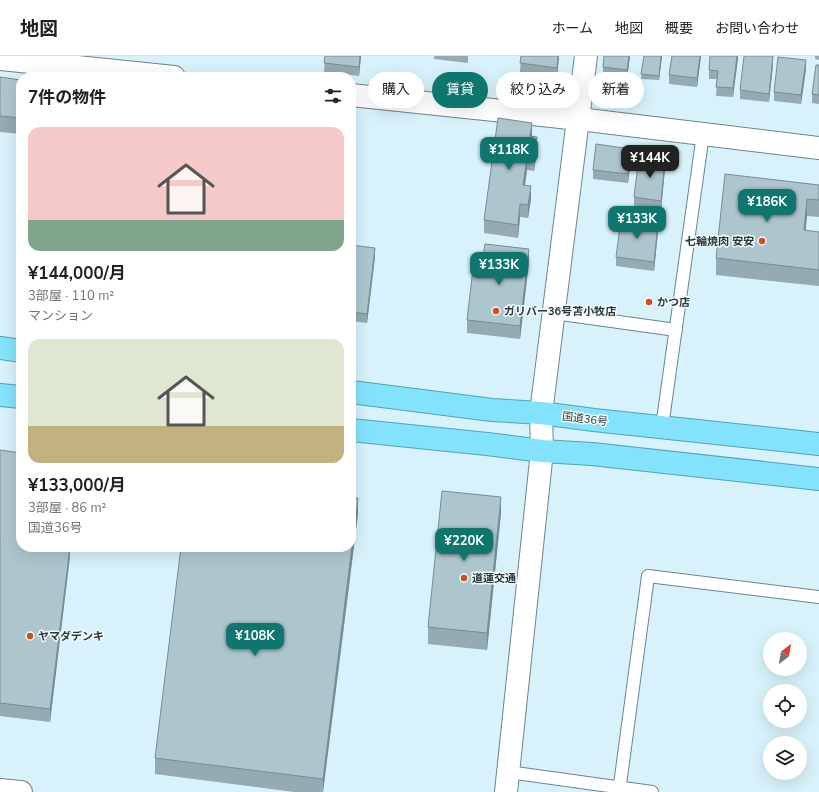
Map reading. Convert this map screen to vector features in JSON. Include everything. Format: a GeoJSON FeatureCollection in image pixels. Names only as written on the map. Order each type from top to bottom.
{"type":"FeatureCollection","features":[{"type":"Feature","properties":{"kind":"highway"},"geometry":{"type":"LineString","coordinates":[[0,348],[16,350]]}},
{"type":"Feature","properties":{"kind":"highway","name":"国道36号"},"geometry":{"type":"LineString","coordinates":[[356,393],[492,410],[541,413],[662,428],[819,444]]}},
{"type":"Feature","properties":{"kind":"highway"},"geometry":{"type":"LineString","coordinates":[[0,395],[16,397]]}},
{"type":"Feature","properties":{"kind":"highway"},"geometry":{"type":"LineString","coordinates":[[356,431],[542,451],[592,454],[819,479]]}},
{"type":"Feature","properties":{"kind":"street"},"geometry":{"type":"LineString","coordinates":[[507,782],[542,451],[541,413],[586,56]]}},
{"type":"Feature","properties":{"kind":"street"},"geometry":{"type":"LineString","coordinates":[[0,59],[134,64],[159,72]]}},
{"type":"Feature","properties":{"kind":"street"},"geometry":{"type":"LineString","coordinates":[[356,96],[578,119],[819,148]]}},
{"type":"Feature","properties":{"kind":"street"},"geometry":{"type":"LineString","coordinates":[[0,790],[21,792]]}},
{"type":"Feature","properties":{"kind":"lane"},"geometry":{"type":"LineString","coordinates":[[662,428],[703,134]]}},
{"type":"Feature","properties":{"kind":"lane"},"geometry":{"type":"LineString","coordinates":[[554,313],[676,330]]}},
{"type":"Feature","properties":{"kind":"lane"},"geometry":{"type":"LineString","coordinates":[[619,790],[648,576],[819,597]]}},
{"type":"Feature","properties":{"kind":"lane"},"geometry":{"type":"LineString","coordinates":[[507,782],[652,792]]}},
{"type":"Feature","properties":{"kind":"building"},"geometry":{"type":"Polygon","coordinates":[[[325,56],[360,56],[359,67],[324,63],[325,56]]]}},
{"type":"Feature","properties":{"kind":"building"},"geometry":{"type":"Polygon","coordinates":[[[521,56],[558,56],[557,68],[520,63],[521,56]]]}},
{"type":"Feature","properties":{"kind":"building"},"geometry":{"type":"Polygon","coordinates":[[[604,56],[629,56],[627,70],[603,67],[604,56]]]}},
{"type":"Feature","properties":{"kind":"building"},"geometry":{"type":"Polygon","coordinates":[[[644,56],[661,56],[659,76],[644,74],[644,72],[641,72],[644,56]]]}},
{"type":"Feature","properties":{"kind":"building"},"geometry":{"type":"Polygon","coordinates":[[[672,56],[700,56],[697,78],[669,75],[672,56]]]}},
{"type":"Feature","properties":{"kind":"building"},"geometry":{"type":"Polygon","coordinates":[[[710,56],[737,56],[733,88],[716,87],[718,71],[709,70],[710,56]]]}},
{"type":"Feature","properties":{"kind":"building"},"geometry":{"type":"Polygon","coordinates":[[[744,56],[773,56],[769,94],[740,90],[744,56]]]}},
{"type":"Feature","properties":{"kind":"building"},"geometry":{"type":"Polygon","coordinates":[[[778,57],[806,60],[801,95],[774,92],[778,57]]]}},
{"type":"Feature","properties":{"kind":"building"},"geometry":{"type":"Polygon","coordinates":[[[816,65],[819,65],[819,95],[812,94],[816,65]]]}},
{"type":"Feature","properties":{"kind":"building"},"geometry":{"type":"Polygon","coordinates":[[[0,77],[16,79],[16,118],[0,116],[0,77]]]}},
{"type":"Feature","properties":{"kind":"building"},"geometry":{"type":"Polygon","coordinates":[[[498,118],[532,123],[530,136],[537,137],[534,158],[527,157],[523,185],[531,186],[528,205],[520,204],[518,225],[484,220],[498,118]]]}},
{"type":"Feature","properties":{"kind":"building"},"geometry":{"type":"Polygon","coordinates":[[[596,144],[631,149],[628,174],[593,170],[596,144]]]}},
{"type":"Feature","properties":{"kind":"building"},"geometry":{"type":"Polygon","coordinates":[[[639,156],[665,160],[661,201],[634,197],[639,156]]]}},
{"type":"Feature","properties":{"kind":"building","name":"七輪焼肉 安安"},"geometry":{"type":"Polygon","coordinates":[[[725,174],[819,185],[819,200],[807,199],[804,230],[819,232],[819,270],[716,258],[725,174]]]}},
{"type":"Feature","properties":{"kind":"building"},"geometry":{"type":"Polygon","coordinates":[[[621,219],[658,223],[654,262],[616,257],[621,219]]]}},
{"type":"Feature","properties":{"kind":"building","name":"ガリバー36号苫小牧店"},"geometry":{"type":"Polygon","coordinates":[[[485,244],[529,249],[520,326],[467,320],[473,269],[481,270],[485,244]]]}},
{"type":"Feature","properties":{"kind":"building"},"geometry":{"type":"Polygon","coordinates":[[[356,246],[375,248],[367,314],[356,313],[356,246]]]}},
{"type":"Feature","properties":{"kind":"building","name":"ヤマダデンキ"},"geometry":{"type":"Polygon","coordinates":[[[0,450],[16,452],[16,552],[69,552],[50,709],[0,703],[0,450]]]}},
{"type":"Feature","properties":{"kind":"building","name":"道蓮交通"},"geometry":{"type":"Polygon","coordinates":[[[442,491],[501,497],[487,633],[428,627],[442,491]]]}},
{"type":"Feature","properties":{"kind":"building"},"geometry":{"type":"Polygon","coordinates":[[[356,498],[358,498],[356,514],[356,498]]]}},
{"type":"Feature","properties":{"kind":"building"},"geometry":{"type":"Polygon","coordinates":[[[180,552],[351,552],[323,779],[155,758],[180,552]]]}},
{"type":"Feature","properties":{"kind":"place","name":"七輪焼肉 安安"},"geometry":{"type":"Point","coordinates":[762,241]}},
{"type":"Feature","properties":{"kind":"place","name":"かつ店"},"geometry":{"type":"Point","coordinates":[649,302]}},
{"type":"Feature","properties":{"kind":"place","name":"ガリバー36号苫小牧店"},"geometry":{"type":"Point","coordinates":[496,311]}},
{"type":"Feature","properties":{"kind":"place","name":"道蓮交通"},"geometry":{"type":"Point","coordinates":[464,578]}},
{"type":"Feature","properties":{"kind":"place","name":"ヤマダデンキ"},"geometry":{"type":"Point","coordinates":[30,636]}}]}
